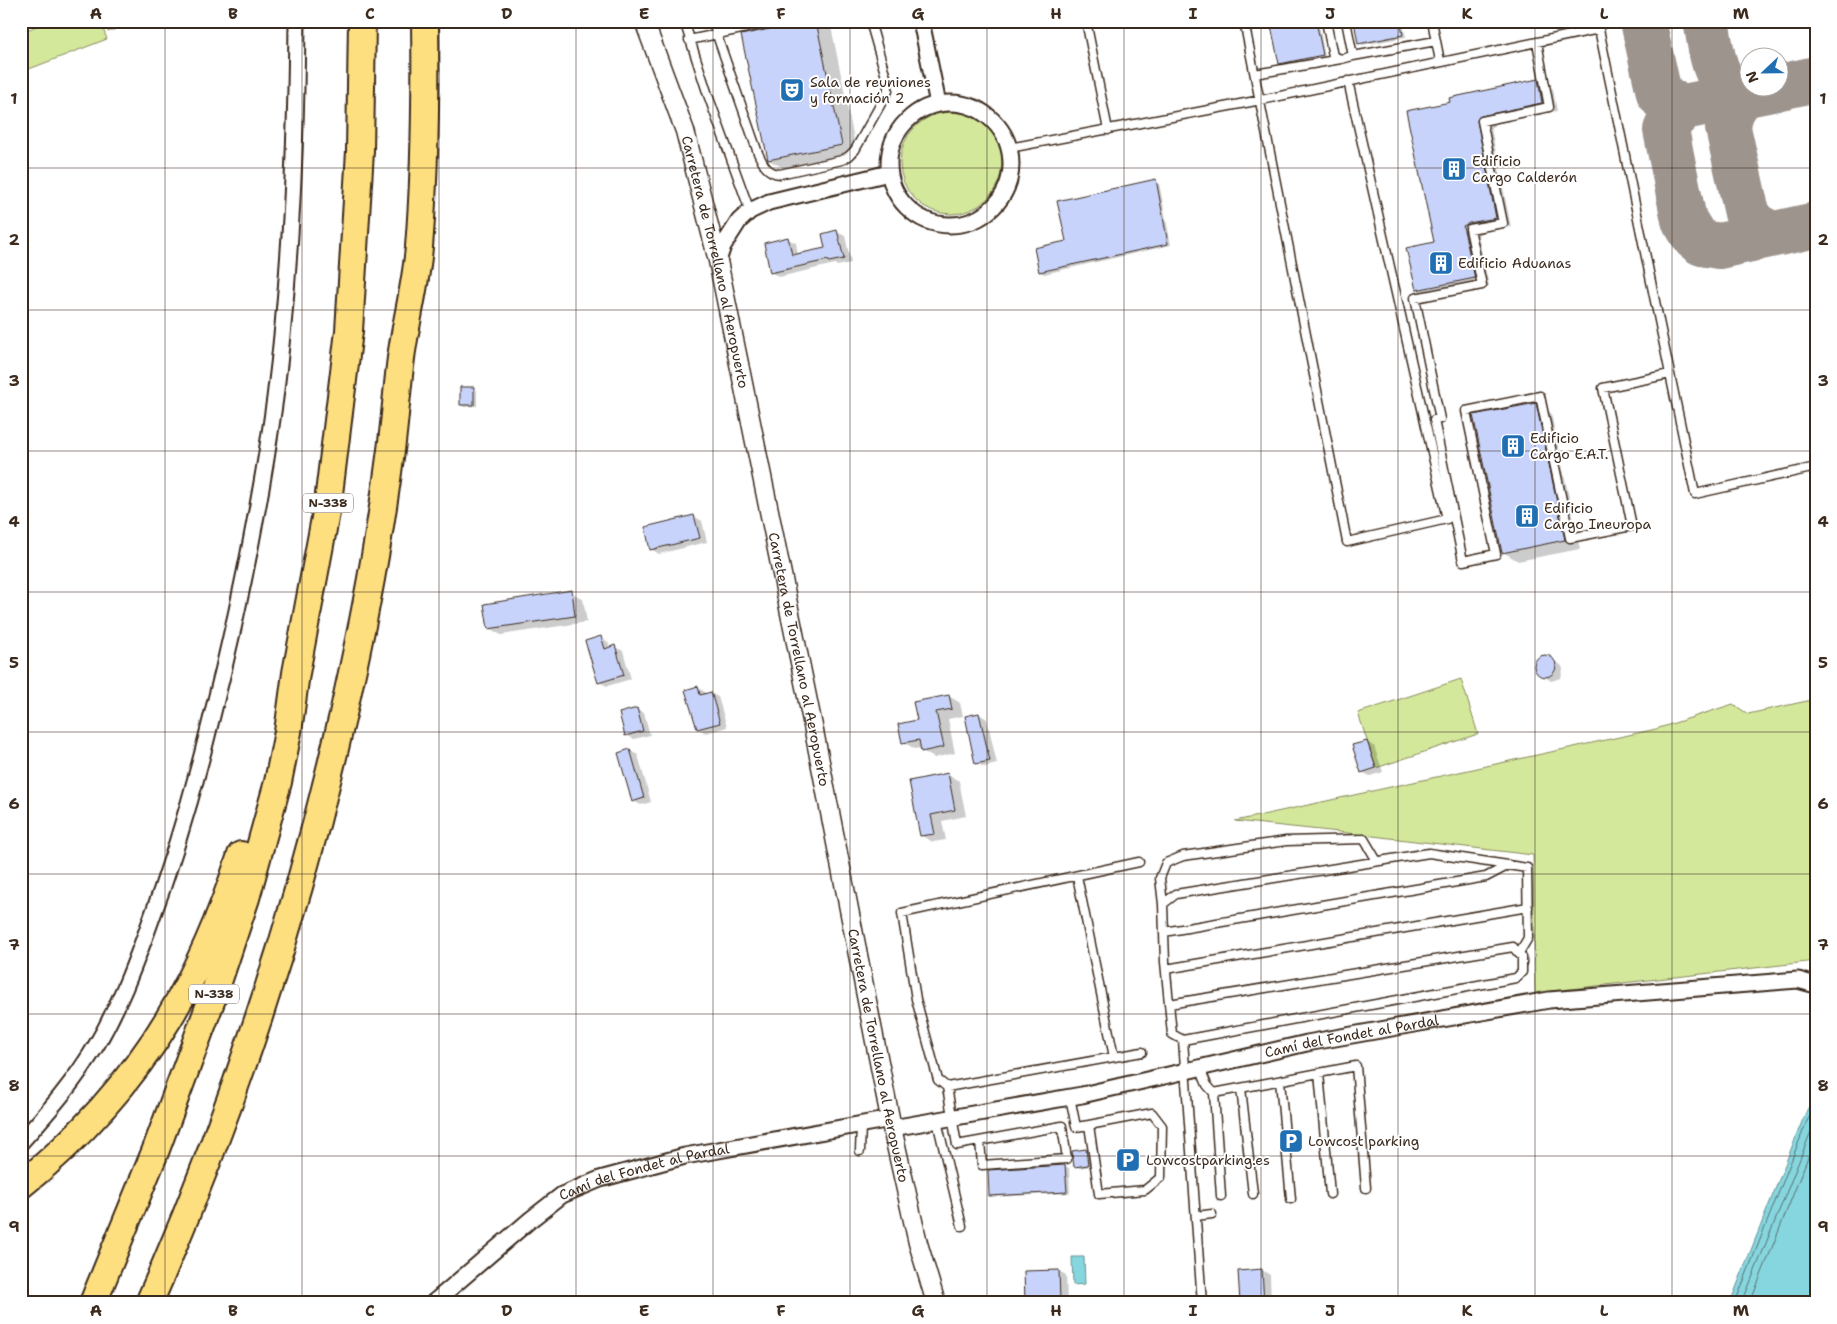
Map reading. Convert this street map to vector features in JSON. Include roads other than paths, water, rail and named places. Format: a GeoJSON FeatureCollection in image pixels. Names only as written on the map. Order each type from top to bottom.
{"type":"FeatureCollection","features":[{"type":"Feature","properties":{"kind":"highway","name":"N-338"},"geometry":{"type":"LineString","coordinates":[[92,1303],[156,1152],[212,997],[246,898],[278,782],[328,502],[349,331],[360,151],[362,21]]}},
{"type":"Feature","properties":{"kind":"highway"},"geometry":{"type":"LineString","coordinates":[[401,358],[410,152],[412,21]]}},
{"type":"Feature","properties":{"kind":"highway"},"geometry":{"type":"LineString","coordinates":[[149,1303],[223,1121],[283,946],[329,776],[356,658],[376,549],[401,358],[419,250],[426,100],[425,21]]}},
{"type":"Feature","properties":{"kind":"highway"},"geometry":{"type":"LineString","coordinates":[[21,1185],[74,1139],[131,1074],[169,1018],[207,946],[230,890],[250,826],[276,719],[296,673]]}},
{"type":"Feature","properties":{"kind":"street"},"geometry":{"type":"LineString","coordinates":[[21,1142],[57,1102],[97,1044],[128,983],[163,888],[193,792],[230,648],[253,534],[275,396],[290,241],[297,21]]}},
{"type":"Feature","properties":{"kind":"street","name":"Carretera de Torrellano al Aeropuerto"},"geometry":{"type":"LineString","coordinates":[[644,21],[685,131],[718,261],[892,1124],[918,1242],[936,1303]]}},
{"type":"Feature","properties":{"kind":"street"},"geometry":{"type":"LineString","coordinates":[[921,21],[938,104]]}},
{"type":"Feature","properties":{"kind":"street"},"geometry":{"type":"LineString","coordinates":[[956,103],[974,108],[990,117],[1002,131],[1009,148],[1011,168],[1007,187],[997,204],[982,217],[963,225],[943,226],[924,220],[907,208],[895,192],[889,173],[889,154],[900,129],[906,121],[921,110],[938,104],[956,103]]}},
{"type":"Feature","properties":{"kind":"street"},"geometry":{"type":"LineString","coordinates":[[718,261],[723,246],[739,221],[750,211],[770,202],[889,173]]}},
{"type":"Feature","properties":{"kind":"street","name":"Camí del Fondet al Pardal"},"geometry":{"type":"LineString","coordinates":[[433,1303],[530,1220],[562,1196],[600,1179],[685,1156],[861,1126],[944,1119],[1070,1097],[1307,1043],[1549,1000],[1798,980],[1816,985]]}},
{"type":"Feature","properties":{"kind":"lane"},"geometry":{"type":"LineString","coordinates":[[684,21],[689,40],[750,211]]}},
{"type":"Feature","properties":{"kind":"lane"},"geometry":{"type":"LineString","coordinates":[[712,21],[760,158],[772,174],[780,174],[842,160],[856,150],[888,91],[888,84],[870,21]]}},
{"type":"Feature","properties":{"kind":"lane"},"geometry":{"type":"LineString","coordinates":[[689,40],[780,21]]}},
{"type":"Feature","properties":{"kind":"lane"},"geometry":{"type":"LineString","coordinates":[[1086,21],[1108,130]]}},
{"type":"Feature","properties":{"kind":"lane"},"geometry":{"type":"LineString","coordinates":[[1244,21],[1347,542],[1447,519],[1348,80]]}},
{"type":"Feature","properties":{"kind":"lane"},"geometry":{"type":"LineString","coordinates":[[1326,21],[1333,56],[1341,59]]}},
{"type":"Feature","properties":{"kind":"lane"},"geometry":{"type":"LineString","coordinates":[[1346,21],[1353,56]]}},
{"type":"Feature","properties":{"kind":"lane"},"geometry":{"type":"LineString","coordinates":[[1432,21],[1440,61]]}},
{"type":"Feature","properties":{"kind":"lane"},"geometry":{"type":"LineString","coordinates":[[1009,148],[1261,100],[1348,80],[1536,42],[1598,25],[1695,494],[1816,467]]}},
{"type":"Feature","properties":{"kind":"lane"},"geometry":{"type":"LineString","coordinates":[[1255,74],[1436,41]]}},
{"type":"Feature","properties":{"kind":"lane"},"geometry":{"type":"LineString","coordinates":[[1536,42],[1549,107],[1482,121],[1503,223],[1470,229],[1482,285],[1415,298],[1440,419],[1434,420],[1463,561],[1496,554],[1466,411],[1540,396],[1570,538],[1632,526],[1603,388],[1670,374]]}},
{"type":"Feature","properties":{"kind":"lane"},"geometry":{"type":"LineString","coordinates":[[1169,1004],[1514,947],[1522,957],[1522,972],[1516,978],[1183,1040],[1172,1034],[1169,1004],[1166,969],[1163,904],[1160,878],[1166,863],[1183,856],[1286,841],[1364,839],[1377,861]]}},
{"type":"Feature","properties":{"kind":"lane"},"geometry":{"type":"LineString","coordinates":[[1163,904],[1176,894],[1429,853],[1527,868],[1528,938],[1519,953]]}},
{"type":"Feature","properties":{"kind":"lane"},"geometry":{"type":"LineString","coordinates":[[947,1088],[938,1080],[916,999],[902,913],[1139,862]]}},
{"type":"Feature","properties":{"kind":"lane"},"geometry":{"type":"LineString","coordinates":[[1164,932],[1486,877],[1509,865]]}},
{"type":"Feature","properties":{"kind":"lane"},"geometry":{"type":"LineString","coordinates":[[1077,876],[1114,1057]]}},
{"type":"Feature","properties":{"kind":"lane"},"geometry":{"type":"LineString","coordinates":[[1166,969],[1528,907]]}},
{"type":"Feature","properties":{"kind":"lane"},"geometry":{"type":"LineString","coordinates":[[1183,1040],[1193,1069],[1196,1216],[1202,1303]]}},
{"type":"Feature","properties":{"kind":"lane"},"geometry":{"type":"LineString","coordinates":[[947,1088],[1142,1052]]}},
{"type":"Feature","properties":{"kind":"lane"},"geometry":{"type":"LineString","coordinates":[[1214,1093],[1356,1066],[1366,1188]]}},
{"type":"Feature","properties":{"kind":"lane"},"geometry":{"type":"LineString","coordinates":[[1193,1069],[1214,1093],[1221,1196]]}},
{"type":"Feature","properties":{"kind":"lane"},"geometry":{"type":"LineString","coordinates":[[1319,1073],[1330,1194]]}},
{"type":"Feature","properties":{"kind":"lane"},"geometry":{"type":"LineString","coordinates":[[1280,1080],[1291,1199]]}},
{"type":"Feature","properties":{"kind":"lane"},"geometry":{"type":"LineString","coordinates":[[947,1088],[944,1119],[962,1226]]}},
{"type":"Feature","properties":{"kind":"lane"},"geometry":{"type":"LineString","coordinates":[[1242,1088],[1253,1194]]}},
{"type":"Feature","properties":{"kind":"lane"},"geometry":{"type":"LineString","coordinates":[[1070,1097],[1076,1127],[1152,1112],[1162,1126],[1161,1177],[1145,1190],[1099,1194],[1089,1125]]}},
{"type":"Feature","properties":{"kind":"lane"},"geometry":{"type":"LineString","coordinates":[[944,1119],[957,1145],[1062,1126],[1067,1159],[982,1165],[980,1141]]}},
{"type":"Feature","properties":{"kind":"lane"},"geometry":{"type":"LineString","coordinates":[[860,1151],[861,1126]]}},
{"type":"Feature","properties":{"kind":"lane"},"geometry":{"type":"LineString","coordinates":[[1196,1216],[1212,1214]]}},
{"type":"Feature","properties":{"kind":"water"},"geometry":{"type":"Polygon","coordinates":[[[1816,1106],[1816,1303],[1730,1303],[1803,1119],[1808,1108],[1816,1106]]]}},
{"type":"Feature","properties":{"kind":"water"},"geometry":{"type":"Polygon","coordinates":[[[1072,1257],[1084,1257],[1085,1284],[1073,1285],[1072,1257]]]}},
{"type":"Feature","properties":{"kind":"place","name":"Sala de reuniones y formación 2"},"geometry":{"type":"Point","coordinates":[792,90]}},
{"type":"Feature","properties":{"kind":"place","name":"Edificio Cargo Calderón"},"geometry":{"type":"Point","coordinates":[1454,169]}},
{"type":"Feature","properties":{"kind":"place","name":"Edificio Aduanas"},"geometry":{"type":"Point","coordinates":[1441,263]}},
{"type":"Feature","properties":{"kind":"place","name":"Edificio Cargo E.A.T."},"geometry":{"type":"Point","coordinates":[1513,446]}},
{"type":"Feature","properties":{"kind":"place","name":"Edificio Cargo Ineuropa"},"geometry":{"type":"Point","coordinates":[1527,516]}},
{"type":"Feature","properties":{"kind":"place","name":"Lowcost parking"},"geometry":{"type":"Point","coordinates":[1291,1141]}},
{"type":"Feature","properties":{"kind":"place","name":"Lowcostparking.es"},"geometry":{"type":"Point","coordinates":[1128,1160]}}]}
